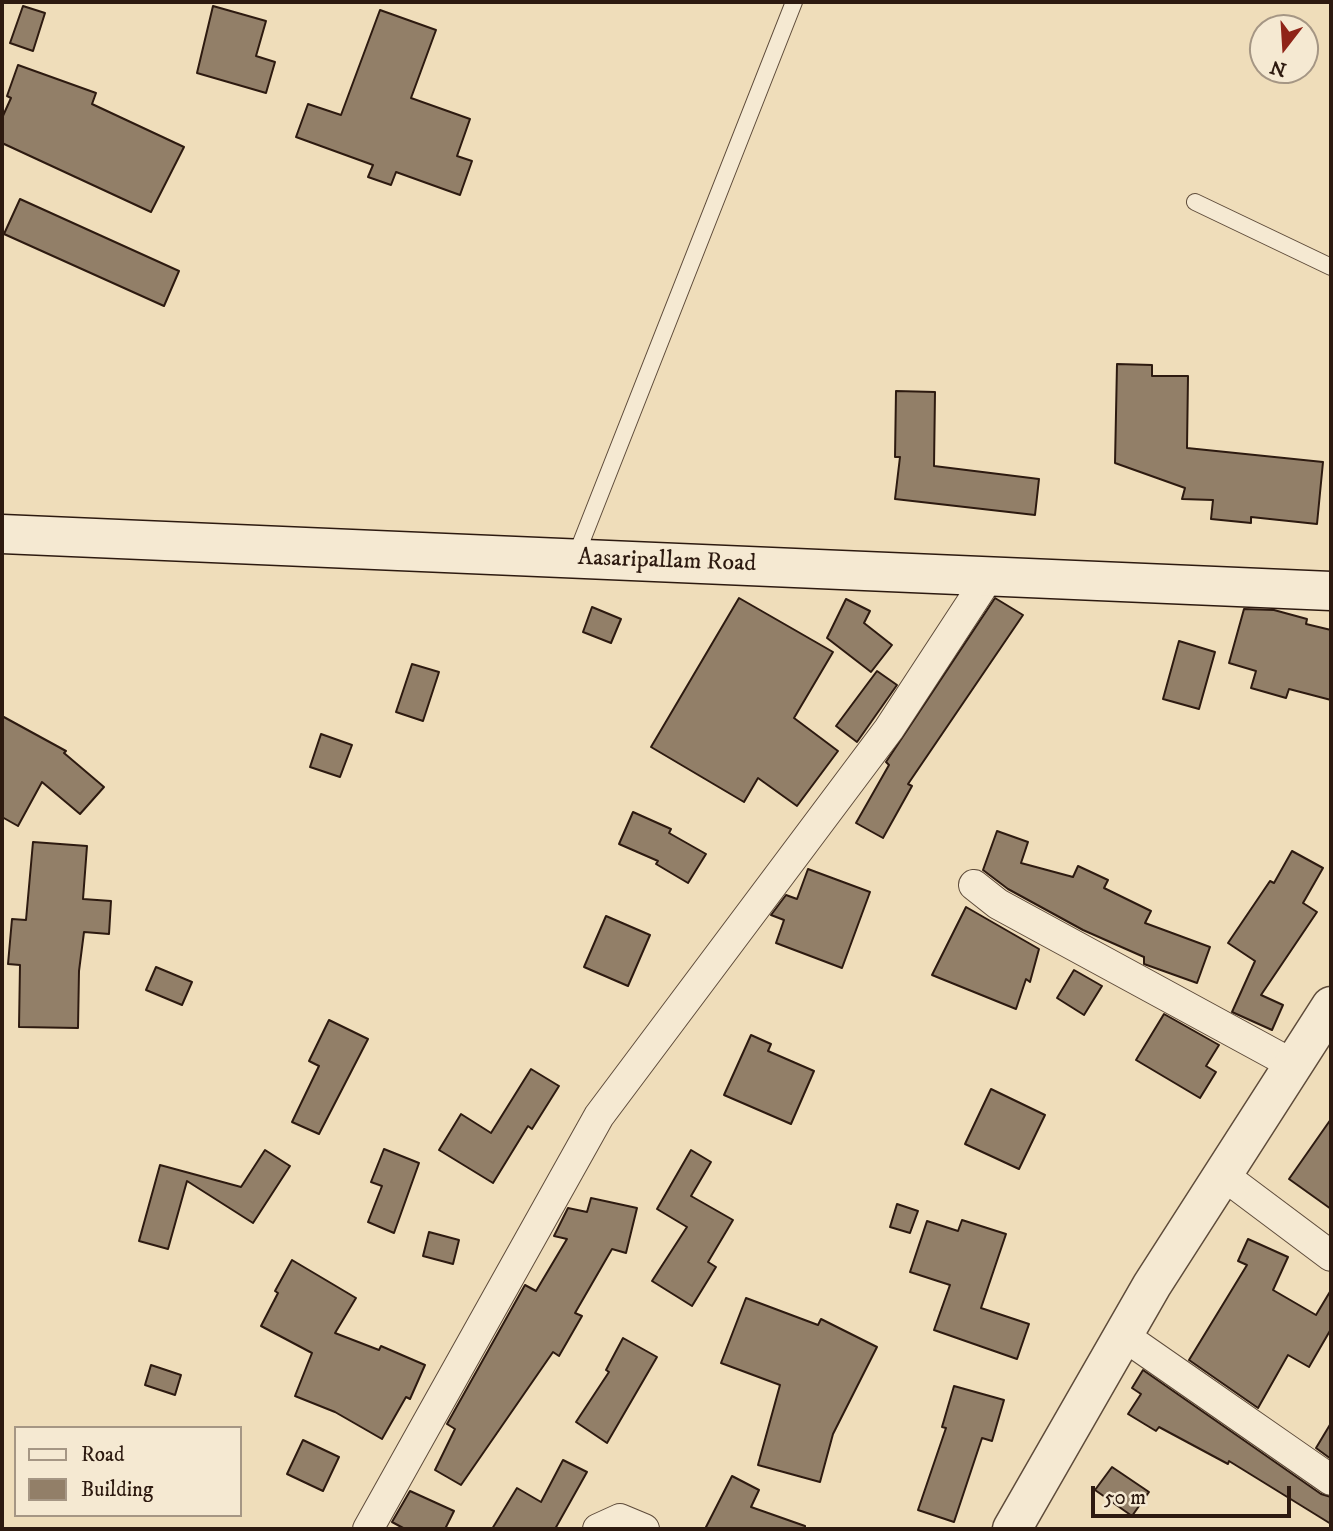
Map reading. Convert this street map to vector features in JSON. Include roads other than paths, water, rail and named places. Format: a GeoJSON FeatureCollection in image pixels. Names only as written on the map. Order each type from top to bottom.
{"type":"FeatureCollection","features":[{"type":"Feature","properties":{"kind":"main road","name":"Aasaripallam Road"},"geometry":{"type":"LineString","coordinates":[[2,534],[1331,591]]}},
{"type":"Feature","properties":{"kind":"main road"},"geometry":{"type":"LineString","coordinates":[[1012,1529],[1152,1285],[1331,1006]]}},
{"type":"Feature","properties":{"kind":"street"},"geometry":{"type":"LineString","coordinates":[[368,1529],[599,1116],[889,729],[989,576]]}},
{"type":"Feature","properties":{"kind":"street"},"geometry":{"type":"LineString","coordinates":[[974,885],[998,904],[1292,1064]]}},
{"type":"Feature","properties":{"kind":"street"},"geometry":{"type":"LineString","coordinates":[[1223,1175],[1331,1256]]}},
{"type":"Feature","properties":{"kind":"street"},"geometry":{"type":"LineString","coordinates":[[1124,1336],[1331,1479]]}},
{"type":"Feature","properties":{"kind":"street"},"geometry":{"type":"LineString","coordinates":[[598,1529],[620,1519],[644,1529]]}},
{"type":"Feature","properties":{"kind":"lane"},"geometry":{"type":"LineString","coordinates":[[575,558],[794,2]]}},
{"type":"Feature","properties":{"kind":"lane"},"geometry":{"type":"LineString","coordinates":[[1195,202],[1331,267]]}}]}
